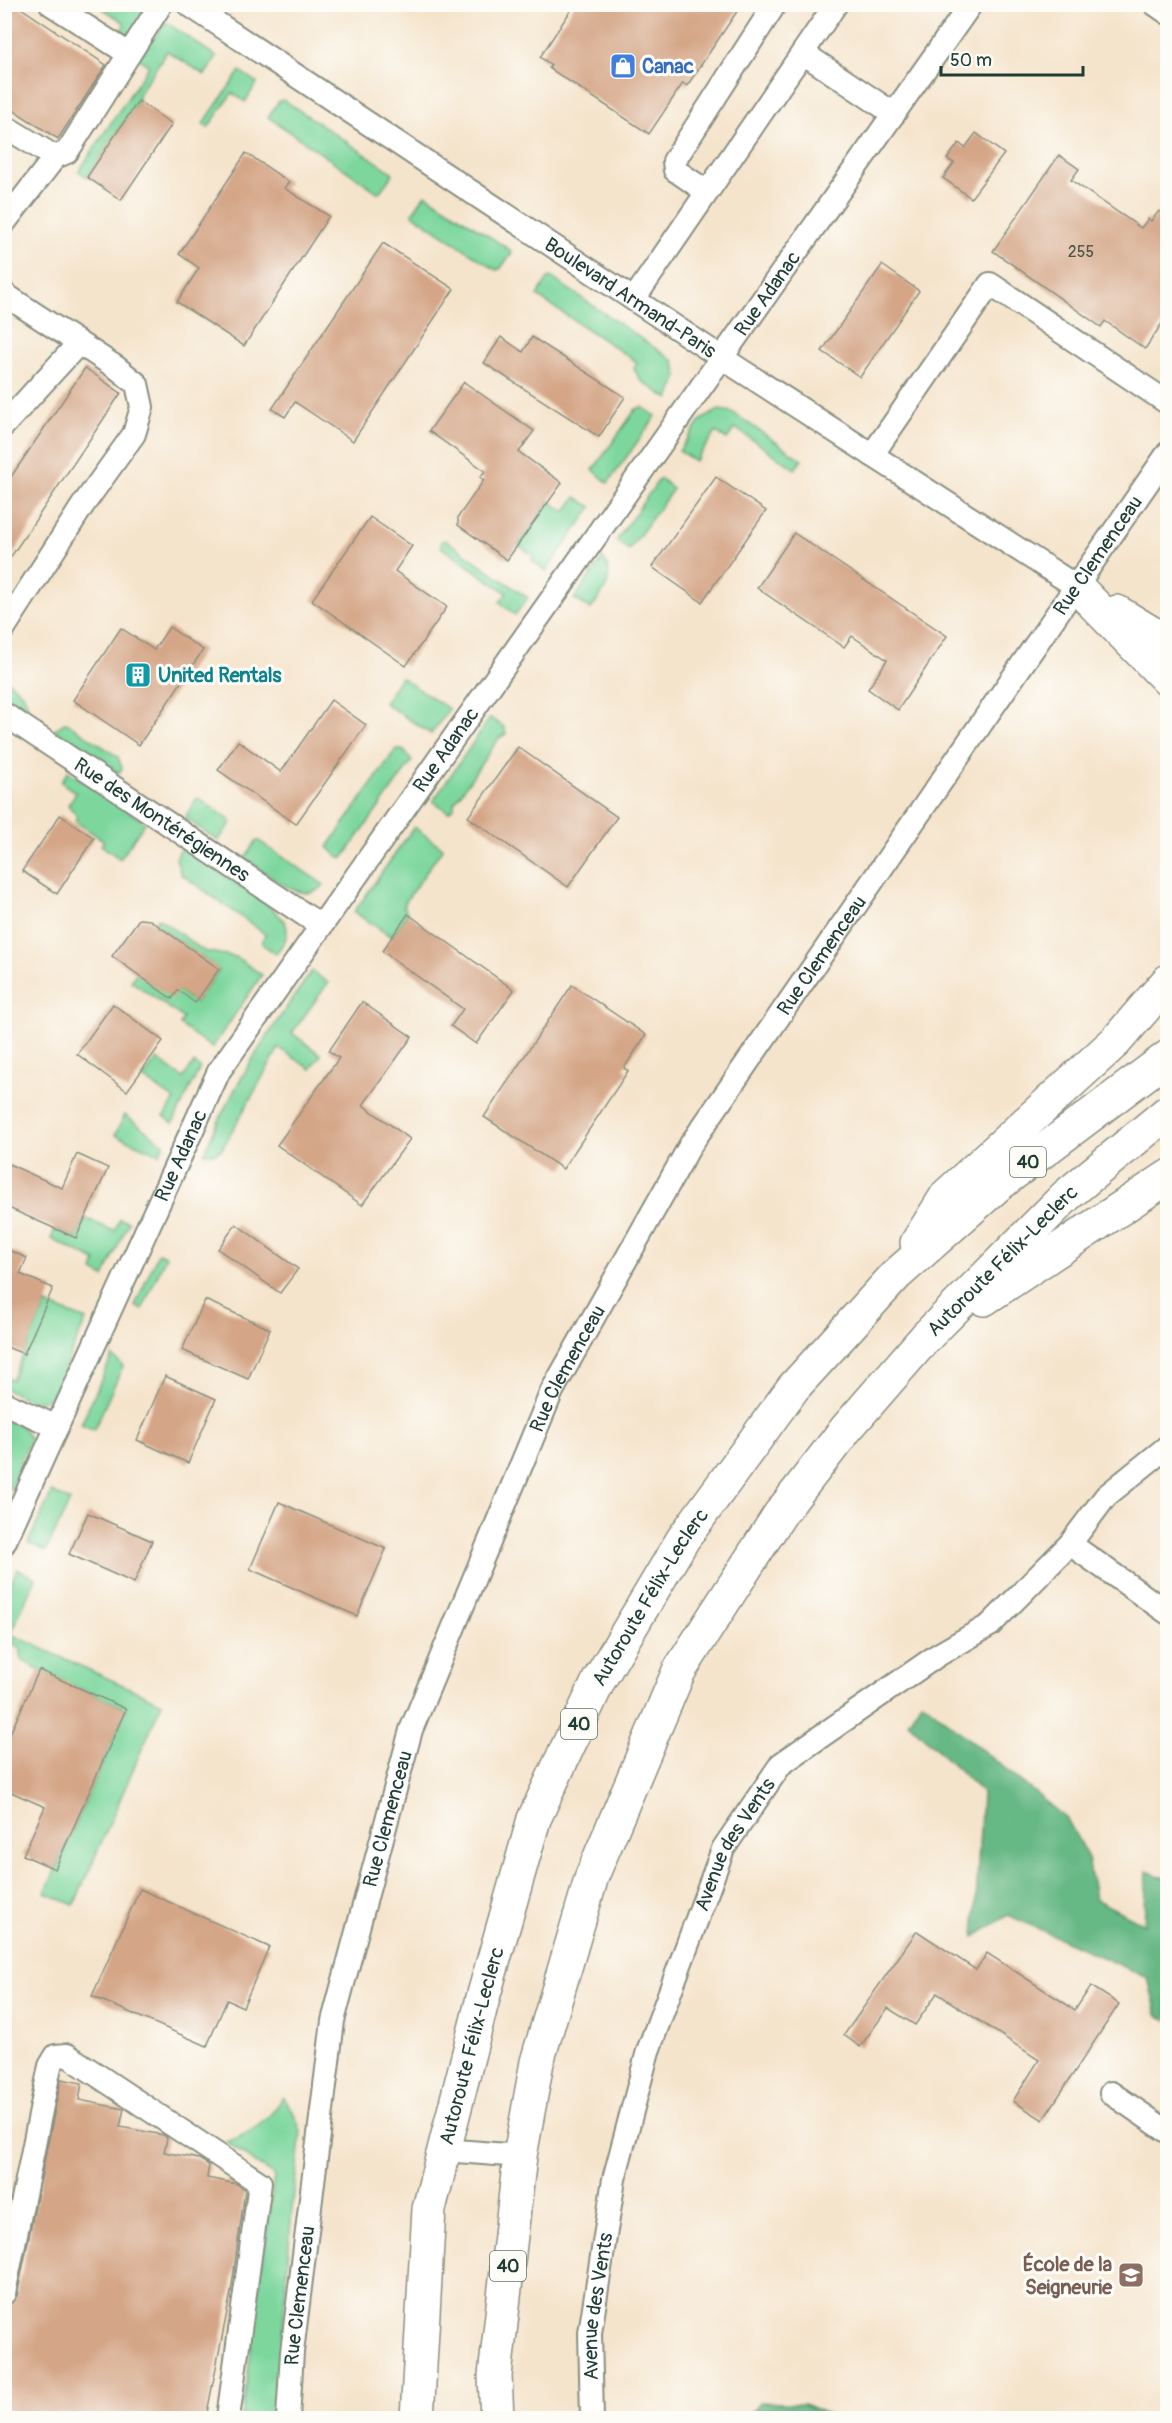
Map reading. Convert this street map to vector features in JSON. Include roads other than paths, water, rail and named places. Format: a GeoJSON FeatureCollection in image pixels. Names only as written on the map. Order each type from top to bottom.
{"type":"FeatureCollection","features":[{"type":"Feature","properties":{"kind":"highway"},"geometry":{"type":"LineString","coordinates":[[1077,587],[1167,643]]}},
{"type":"Feature","properties":{"kind":"highway"},"geometry":{"type":"LineString","coordinates":[[1077,587],[1167,680]]}},
{"type":"Feature","properties":{"kind":"highway"},"geometry":{"type":"LineString","coordinates":[[896,1275],[947,1195],[1116,1041],[1167,981]]}},
{"type":"Feature","properties":{"kind":"highway","name":"Autoroute Félix-Leclerc"},"geometry":{"type":"LineString","coordinates":[[417,2418],[429,2209],[484,1994],[534,1819],[599,1680],[683,1539],[793,1388],[896,1275],[998,1185],[1167,1057]]}},
{"type":"Feature","properties":{"kind":"highway","name":"Autoroute Félix-Leclerc"},"geometry":{"type":"LineString","coordinates":[[497,2418],[495,2376],[520,2156],[537,2062],[592,1876],[679,1671],[780,1514],[846,1429],[925,1338],[1067,1195],[1167,1112]]}},
{"type":"Feature","properties":{"kind":"highway"},"geometry":{"type":"LineString","coordinates":[[925,1338],[1167,1177]]}},
{"type":"Feature","properties":{"kind":"street"},"geometry":{"type":"LineString","coordinates":[[51,4],[129,54]]}},
{"type":"Feature","properties":{"kind":"street"},"geometry":{"type":"LineString","coordinates":[[4,222],[55,157],[67,152],[161,4]]}},
{"type":"Feature","properties":{"kind":"street","name":"Boulevard Armand-Paris"},"geometry":{"type":"LineString","coordinates":[[188,4],[722,358],[1077,587]]}},
{"type":"Feature","properties":{"kind":"street"},"geometry":{"type":"LineString","coordinates":[[707,192],[675,170],[674,161],[775,4]]}},
{"type":"Feature","properties":{"kind":"street"},"geometry":{"type":"LineString","coordinates":[[634,299],[836,4]]}},
{"type":"Feature","properties":{"kind":"street","name":"Rue Adanac"},"geometry":{"type":"LineString","coordinates":[[4,1544],[219,1071],[972,4]]}},
{"type":"Feature","properties":{"kind":"street"},"geometry":{"type":"LineString","coordinates":[[1155,4],[1167,13]]}},
{"type":"Feature","properties":{"kind":"street"},"geometry":{"type":"LineString","coordinates":[[803,53],[894,114]]}},
{"type":"Feature","properties":{"kind":"street"},"geometry":{"type":"LineString","coordinates":[[4,126],[55,157]]}},
{"type":"Feature","properties":{"kind":"street"},"geometry":{"type":"LineString","coordinates":[[872,455],[990,284],[1167,403]]}},
{"type":"Feature","properties":{"kind":"street"},"geometry":{"type":"LineString","coordinates":[[4,294],[117,368],[137,384],[142,407],[134,434],[83,505],[4,628]]}},
{"type":"Feature","properties":{"kind":"street"},"geometry":{"type":"LineString","coordinates":[[4,425],[79,343]]}},
{"type":"Feature","properties":{"kind":"street","name":"Rue Clemenceau"},"geometry":{"type":"LineString","coordinates":[[288,2418],[292,2352],[333,2021],[411,1730],[552,1391],[692,1144],[1167,453]]}},
{"type":"Feature","properties":{"kind":"street","name":"Rue des Montérégiennes"},"geometry":{"type":"LineString","coordinates":[[4,714],[320,925]]}},
{"type":"Feature","properties":{"kind":"street"},"geometry":{"type":"LineString","coordinates":[[4,1403],[57,1427]]}},
{"type":"Feature","properties":{"kind":"street","name":"Avenue des Vents"},"geometry":{"type":"LineString","coordinates":[[592,2418],[590,2333],[614,2179],[648,2051],[723,1849],[781,1764],[938,1655],[990,1625],[1070,1544],[1106,1496],[1167,1446]]}},
{"type":"Feature","properties":{"kind":"street"},"geometry":{"type":"LineString","coordinates":[[1070,1544],[1167,1613]]}},
{"type":"Feature","properties":{"kind":"street"},"geometry":{"type":"LineString","coordinates":[[4,2293],[50,2066],[56,2056],[67,2055],[260,2183],[228,2418]]}},
{"type":"Feature","properties":{"kind":"street"},"geometry":{"type":"LineString","coordinates":[[1111,2092],[1167,2132]]}},
{"type":"Feature","properties":{"kind":"street"},"geometry":{"type":"LineString","coordinates":[[444,2150],[520,2156]]}},
{"type":"Feature","properties":{"kind":"place","name":"Canac"},"geometry":{"type":"Point","coordinates":[623,66]}},
{"type":"Feature","properties":{"kind":"place","name":"United Rentals"},"geometry":{"type":"Point","coordinates":[138,675]}},
{"type":"Feature","properties":{"kind":"place","name":"École de la Seigneurie"},"geometry":{"type":"Point","coordinates":[1131,2275]}}]}
